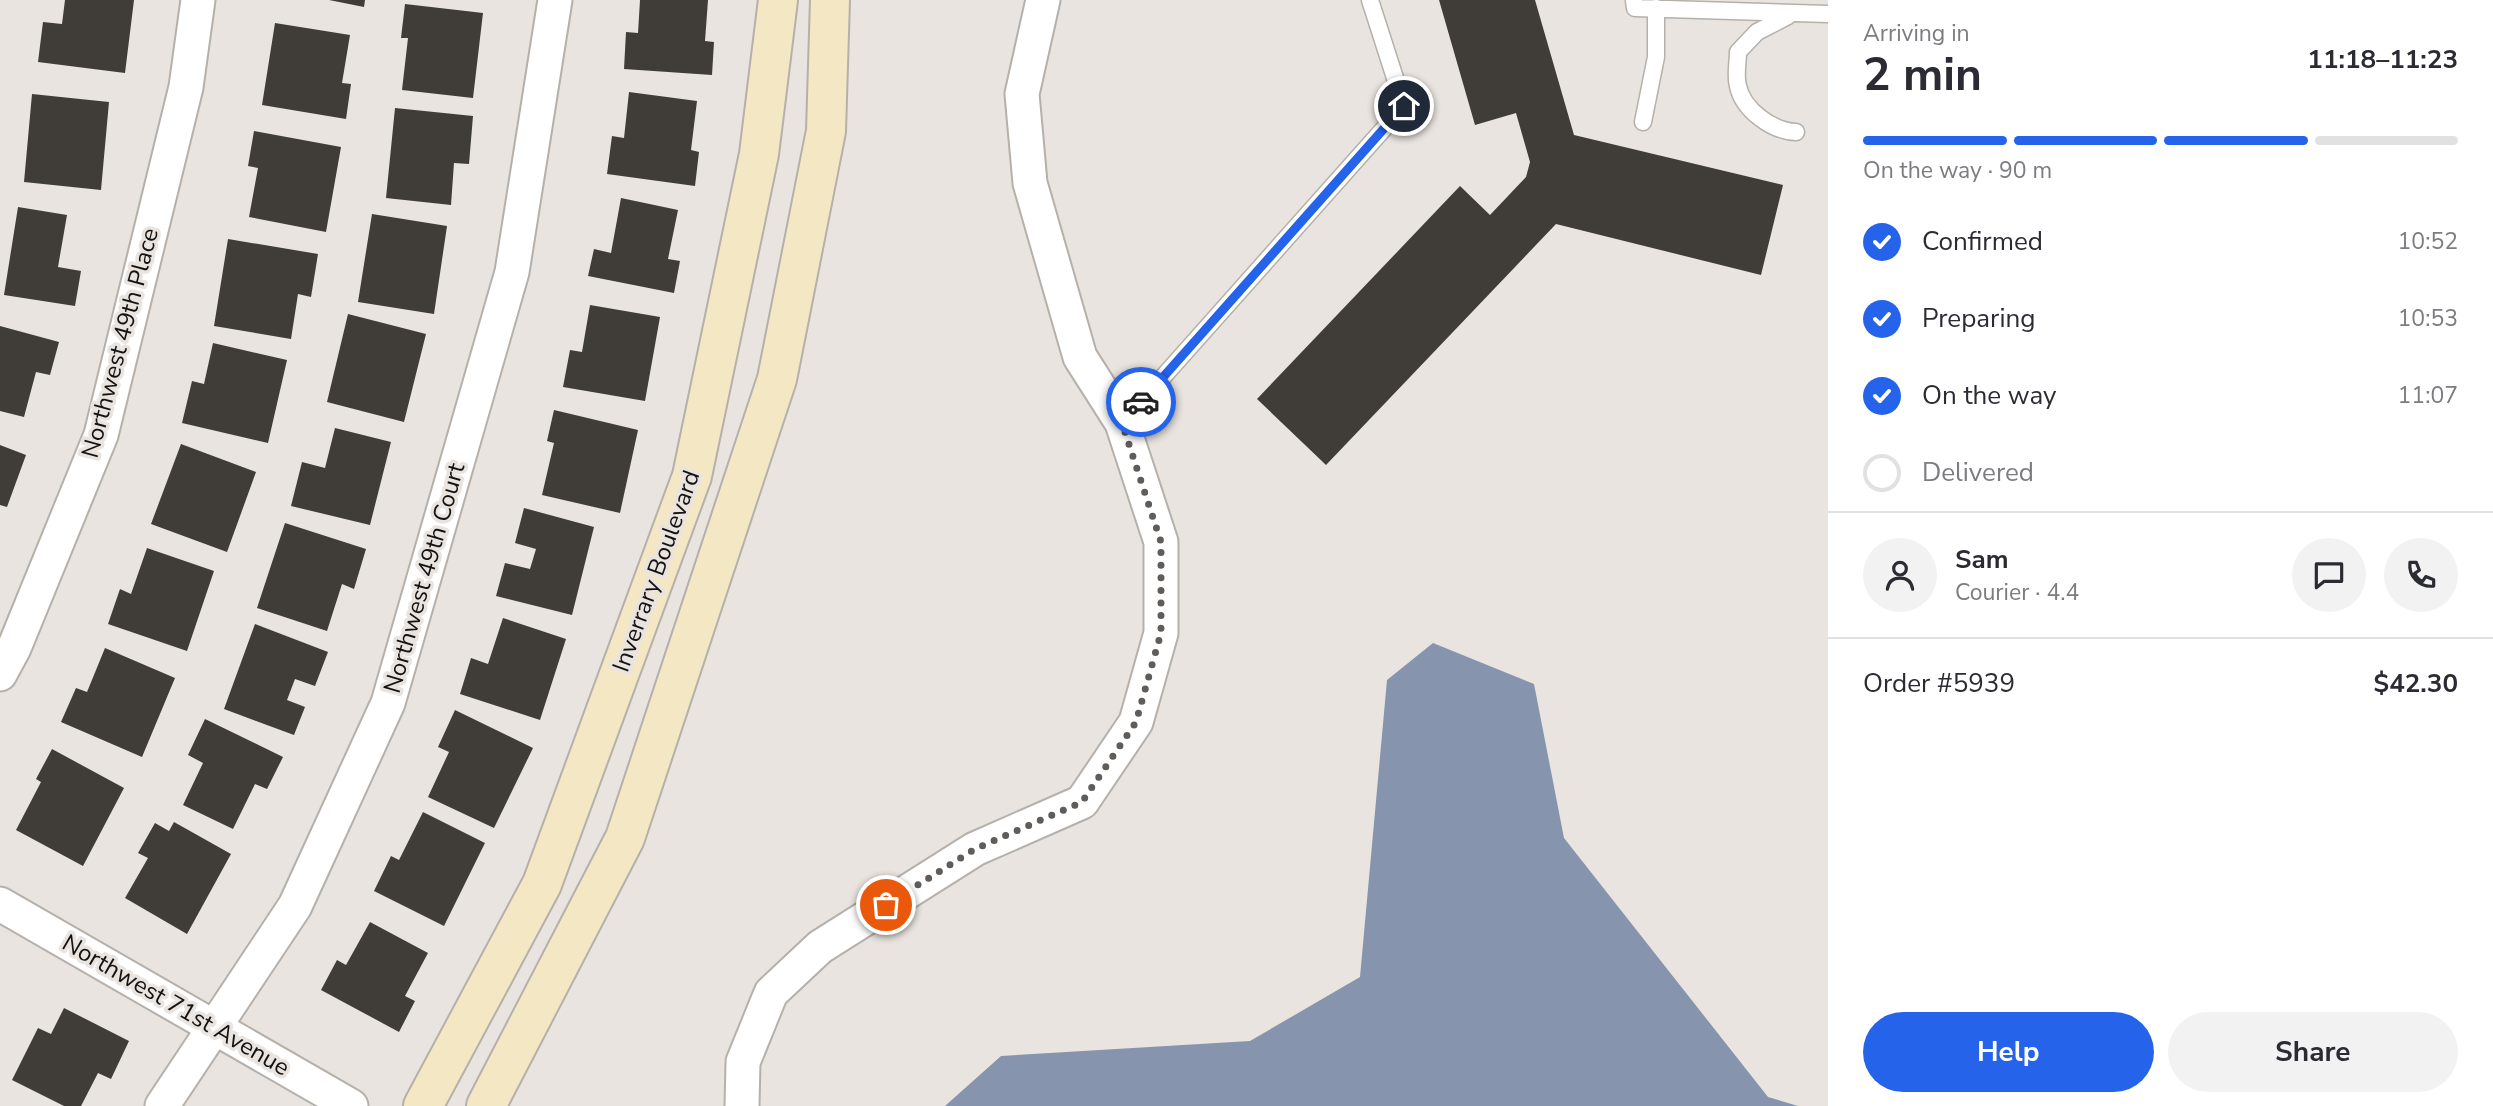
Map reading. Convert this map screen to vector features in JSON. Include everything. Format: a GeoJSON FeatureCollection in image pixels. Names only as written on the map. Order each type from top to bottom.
{"type":"FeatureCollection","features":[{"type":"Feature","properties":{"kind":"street","name":"Northwest 49th Place"},"geometry":{"type":"LineString","coordinates":[[0,674],[14,648],[101,435],[186,87],[198,0]]}},
{"type":"Feature","properties":{"kind":"street","name":"Northwest 49th Court"},"geometry":{"type":"LineString","coordinates":[[162,1106],[295,906],[388,703],[512,272],[555,0]]}},
{"type":"Feature","properties":{"kind":"street","name":"Inverrary Boulevard"},"geometry":{"type":"LineString","coordinates":[[424,1106],[542,884],[692,476],[759,154],[778,0]]}},
{"type":"Feature","properties":{"kind":"street"},"geometry":{"type":"LineString","coordinates":[[486,1106],[625,838],[777,379],[826,131],[830,0]]}},
{"type":"Feature","properties":{"kind":"street"},"geometry":{"type":"LineString","coordinates":[[741,1106],[743,1062],[771,993],[820,947],[964,856],[1082,802],[1136,722],[1161,633],[1161,542],[1122,423],[1080,357],[1030,183],[1022,94],[1043,0]]}},
{"type":"Feature","properties":{"kind":"street","name":"Northwest 71st Avenue"},"geometry":{"type":"LineString","coordinates":[[0,904],[351,1106]]}},
{"type":"Feature","properties":{"kind":"lane"},"geometry":{"type":"LineString","coordinates":[[1122,423],[1404,106],[1370,0]]}},
{"type":"Feature","properties":{"kind":"lane"},"geometry":{"type":"LineString","coordinates":[[1634,0],[1635,8],[1790,7],[1828,15]]}},
{"type":"Feature","properties":{"kind":"lane"},"geometry":{"type":"LineString","coordinates":[[1790,7],[1757,32],[1738,52],[1738,86],[1753,113],[1784,131],[1796,132]]}},
{"type":"Feature","properties":{"kind":"lane"},"geometry":{"type":"LineString","coordinates":[[1643,122],[1656,57],[1656,8]]}},
{"type":"Feature","properties":{"kind":"water"},"geometry":{"type":"Polygon","coordinates":[[[1433,643],[1534,684],[1564,838],[1768,1097],[1798,1106],[945,1106],[1001,1056],[1250,1041],[1360,977],[1387,680],[1433,643]]]}},
{"type":"Feature","properties":{"kind":"building"},"geometry":{"type":"Polygon","coordinates":[[[65,0],[134,0],[125,73],[38,62],[43,22],[62,24],[65,0]]]}},
{"type":"Feature","properties":{"kind":"building"},"geometry":{"type":"Polygon","coordinates":[[[329,0],[365,0],[364,7],[329,0]]]}},
{"type":"Feature","properties":{"kind":"building"},"geometry":{"type":"Polygon","coordinates":[[[640,0],[708,0],[705,41],[714,42],[712,75],[624,69],[626,32],[638,33],[640,0]]]}},
{"type":"Feature","properties":{"kind":"building"},"geometry":{"type":"Polygon","coordinates":[[[1439,0],[1535,0],[1574,135],[1783,185],[1761,275],[1556,224],[1326,465],[1257,399],[1460,186],[1490,215],[1526,177],[1530,162],[1516,113],[1475,125],[1439,0]]]}},
{"type":"Feature","properties":{"kind":"building"},"geometry":{"type":"Polygon","coordinates":[[[405,4],[483,13],[473,98],[402,90],[408,38],[401,38],[405,4]]]}},
{"type":"Feature","properties":{"kind":"building"},"geometry":{"type":"Polygon","coordinates":[[[275,23],[350,35],[342,83],[351,84],[346,119],[262,105],[275,23]]]}},
{"type":"Feature","properties":{"kind":"building"},"geometry":{"type":"Polygon","coordinates":[[[629,92],[697,101],[691,150],[699,152],[695,186],[607,174],[612,136],[624,138],[629,92]]]}},
{"type":"Feature","properties":{"kind":"building"},"geometry":{"type":"Polygon","coordinates":[[[32,94],[109,102],[101,190],[24,182],[32,94]]]}},
{"type":"Feature","properties":{"kind":"building"},"geometry":{"type":"Polygon","coordinates":[[[395,108],[473,116],[469,164],[454,163],[451,205],[386,198],[395,108]]]}},
{"type":"Feature","properties":{"kind":"building"},"geometry":{"type":"Polygon","coordinates":[[[254,131],[341,147],[326,232],[249,217],[258,168],[248,166],[254,131]]]}},
{"type":"Feature","properties":{"kind":"building"},"geometry":{"type":"Polygon","coordinates":[[[621,198],[678,210],[668,259],[680,261],[674,293],[588,276],[594,249],[611,253],[621,198]]]}},
{"type":"Feature","properties":{"kind":"building"},"geometry":{"type":"Polygon","coordinates":[[[18,207],[67,215],[58,267],[81,271],[75,306],[4,295],[18,207]]]}},
{"type":"Feature","properties":{"kind":"building"},"geometry":{"type":"Polygon","coordinates":[[[372,214],[447,226],[434,314],[358,302],[372,214]]]}},
{"type":"Feature","properties":{"kind":"building"},"geometry":{"type":"Polygon","coordinates":[[[228,239],[318,254],[311,297],[298,294],[291,339],[214,326],[228,239]]]}},
{"type":"Feature","properties":{"kind":"building"},"geometry":{"type":"Polygon","coordinates":[[[590,305],[660,317],[645,401],[563,387],[570,350],[582,352],[590,305]]]}},
{"type":"Feature","properties":{"kind":"building"},"geometry":{"type":"Polygon","coordinates":[[[348,314],[426,334],[404,422],[327,402],[348,314]]]}},
{"type":"Feature","properties":{"kind":"building"},"geometry":{"type":"Polygon","coordinates":[[[0,326],[59,342],[50,375],[36,372],[24,417],[0,411],[0,326]]]}},
{"type":"Feature","properties":{"kind":"building"},"geometry":{"type":"Polygon","coordinates":[[[213,343],[287,360],[268,443],[182,423],[192,381],[204,384],[213,343]]]}},
{"type":"Feature","properties":{"kind":"building"},"geometry":{"type":"Polygon","coordinates":[[[554,410],[638,430],[620,513],[542,495],[554,443],[547,441],[554,410]]]}},
{"type":"Feature","properties":{"kind":"building"},"geometry":{"type":"Polygon","coordinates":[[[335,428],[391,442],[370,525],[291,506],[302,462],[325,468],[335,428]]]}},
{"type":"Feature","properties":{"kind":"building"},"geometry":{"type":"Polygon","coordinates":[[[181,444],[256,472],[227,552],[151,524],[181,444]]]}},
{"type":"Feature","properties":{"kind":"building"},"geometry":{"type":"Polygon","coordinates":[[[0,445],[26,455],[7,507],[0,505],[0,445]]]}},
{"type":"Feature","properties":{"kind":"building"},"geometry":{"type":"Polygon","coordinates":[[[524,508],[594,527],[572,615],[496,596],[505,563],[530,569],[536,549],[515,543],[524,508]]]}},
{"type":"Feature","properties":{"kind":"building"},"geometry":{"type":"Polygon","coordinates":[[[285,523],[366,549],[354,589],[342,584],[327,631],[257,608],[285,523]]]}},
{"type":"Feature","properties":{"kind":"building"},"geometry":{"type":"Polygon","coordinates":[[[147,548],[214,571],[187,651],[108,624],[120,589],[131,594],[147,548]]]}},
{"type":"Feature","properties":{"kind":"building"},"geometry":{"type":"Polygon","coordinates":[[[503,618],[566,639],[540,720],[460,694],[471,658],[488,664],[503,618]]]}},
{"type":"Feature","properties":{"kind":"building"},"geometry":{"type":"Polygon","coordinates":[[[255,624],[328,652],[315,686],[295,679],[287,700],[305,707],[294,735],[224,709],[255,624]]]}},
{"type":"Feature","properties":{"kind":"building"},"geometry":{"type":"Polygon","coordinates":[[[105,648],[175,678],[142,757],[61,722],[76,688],[87,692],[105,648]]]}},
{"type":"Feature","properties":{"kind":"building"},"geometry":{"type":"Polygon","coordinates":[[[455,710],[533,748],[494,828],[428,797],[449,752],[438,747],[455,710]]]}},
{"type":"Feature","properties":{"kind":"building"},"geometry":{"type":"Polygon","coordinates":[[[205,719],[283,757],[267,789],[255,784],[233,829],[183,805],[203,763],[188,755],[205,719]]]}},
{"type":"Feature","properties":{"kind":"building"},"geometry":{"type":"Polygon","coordinates":[[[52,749],[124,788],[83,866],[16,830],[41,782],[36,779],[52,749]]]}},
{"type":"Feature","properties":{"kind":"building"},"geometry":{"type":"Polygon","coordinates":[[[423,812],[485,843],[444,926],[374,891],[391,856],[399,860],[423,812]]]}},
{"type":"Feature","properties":{"kind":"building"},"geometry":{"type":"Polygon","coordinates":[[[174,822],[231,854],[187,934],[125,898],[148,858],[138,853],[155,823],[169,831],[174,822]]]}},
{"type":"Feature","properties":{"kind":"building"},"geometry":{"type":"Polygon","coordinates":[[[370,922],[428,953],[405,996],[415,1001],[399,1032],[321,990],[337,960],[346,965],[370,922]]]}},
{"type":"Feature","properties":{"kind":"building"},"geometry":{"type":"Polygon","coordinates":[[[64,1008],[129,1041],[111,1079],[98,1073],[81,1106],[64,1106],[12,1080],[38,1028],[51,1034],[64,1008]]]}},
{"type":"Feature","properties":{"kind":"way so far"},"geometry":{"type":"LineString","coordinates":[[886,905],[975,849],[1082,802],[1136,722],[1161,633],[1161,542],[1122,423],[1141,402]]}},
{"type":"Feature","properties":{"kind":"route"},"geometry":{"type":"LineString","coordinates":[[1141,402],[1404,106]]}}]}
